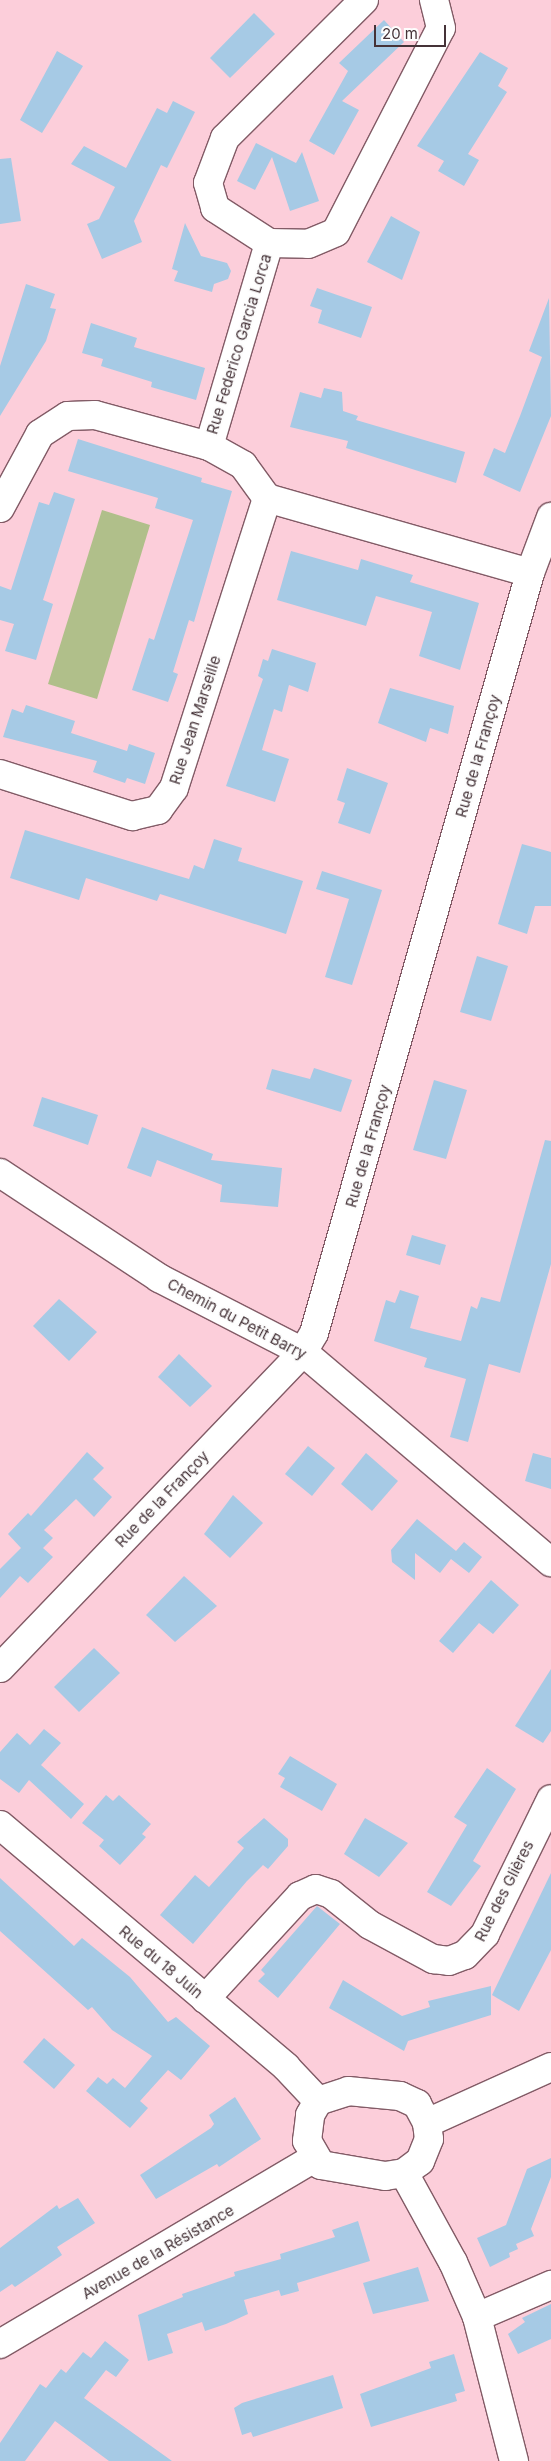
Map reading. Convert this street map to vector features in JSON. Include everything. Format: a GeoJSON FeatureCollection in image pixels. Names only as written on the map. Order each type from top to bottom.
{"type":"FeatureCollection","features":[{"type":"Feature","properties":{"kind":"street","name":"Rue Federico Garcia Lorca"},"geometry":{"type":"LineString","coordinates":[[364,0],[225,138],[208,183],[215,208],[269,243],[308,244],[336,232],[441,28],[434,0]]}},
{"type":"Feature","properties":{"kind":"street","name":"Rue Federico Garcia Lorca"},"geometry":{"type":"LineString","coordinates":[[209,446],[269,243]]}},
{"type":"Feature","properties":{"kind":"street"},"geometry":{"type":"LineString","coordinates":[[0,508],[40,434],[68,416],[95,415],[209,446],[243,465],[267,498],[530,573]]}},
{"type":"Feature","properties":{"kind":"street","name":"Rue Jean Marseille"},"geometry":{"type":"LineString","coordinates":[[0,774],[132,816],[158,810],[174,788],[267,498]]}},
{"type":"Feature","properties":{"kind":"street","name":"Rue de la Françoy"},"geometry":{"type":"LineString","coordinates":[[0,1668],[303,1352],[314,1333],[530,573],[551,517]]}},
{"type":"Feature","properties":{"kind":"street","name":"Chemin du Petit Barry"},"geometry":{"type":"LineString","coordinates":[[0,1173],[159,1278],[303,1352],[551,1562]]}},
{"type":"Feature","properties":{"kind":"street","name":"Rue des Glières"},"geometry":{"type":"LineString","coordinates":[[205,1999],[300,1896],[316,1889],[332,1894],[370,1925],[433,1959],[449,1961],[465,1955],[485,1934],[551,1799]]}},
{"type":"Feature","properties":{"kind":"street","name":"Rue du 18 Juin"},"geometry":{"type":"LineString","coordinates":[[0,1825],[286,2067],[318,2101]]}},
{"type":"Feature","properties":{"kind":"street"},"geometry":{"type":"LineString","coordinates":[[427,2123],[551,2066]]}},
{"type":"Feature","properties":{"kind":"street"},"geometry":{"type":"LineString","coordinates":[[348,2091],[400,2096],[417,2104],[427,2123],[429,2139],[420,2161],[404,2174],[342,2172],[321,2166],[314,2158],[307,2141],[310,2115],[318,2101],[348,2091]]}},
{"type":"Feature","properties":{"kind":"street","name":"Avenue de la Résistance"},"geometry":{"type":"LineString","coordinates":[[0,2344],[314,2158]]}},
{"type":"Feature","properties":{"kind":"street"},"geometry":{"type":"LineString","coordinates":[[404,2174],[454,2262],[476,2317],[514,2461]]}},
{"type":"Feature","properties":{"kind":"street"},"geometry":{"type":"LineString","coordinates":[[476,2317],[551,2285]]}},
{"type":"Feature","properties":{"kind":"green space"},"geometry":{"type":"Polygon","coordinates":[[[102,510],[150,525],[97,699],[48,684],[102,510]]]}},
{"type":"Feature","properties":{"kind":"building"},"geometry":{"type":"Polygon","coordinates":[[[254,13],[275,34],[230,78],[210,58],[254,13]]]}},
{"type":"Feature","properties":{"kind":"building"},"geometry":{"type":"Polygon","coordinates":[[[384,20],[404,42],[342,101],[359,110],[334,155],[309,141],[348,71],[339,63],[384,20]]]}},
{"type":"Feature","properties":{"kind":"building"},"geometry":{"type":"Polygon","coordinates":[[[57,51],[83,66],[42,133],[20,120],[57,51]]]}},
{"type":"Feature","properties":{"kind":"building"},"geometry":{"type":"Polygon","coordinates":[[[480,52],[508,68],[498,86],[507,92],[468,154],[479,160],[464,186],[438,171],[444,161],[417,146],[480,52]]]}},
{"type":"Feature","properties":{"kind":"building"},"geometry":{"type":"Polygon","coordinates":[[[173,101],[195,112],[167,168],[161,165],[134,221],[142,242],[102,259],[87,224],[99,219],[115,187],[71,164],[84,146],[126,168],[157,108],[167,113],[173,101]]]}},
{"type":"Feature","properties":{"kind":"building"},"geometry":{"type":"Polygon","coordinates":[[[256,143],[296,163],[302,152],[319,201],[290,211],[272,157],[255,190],[237,181],[256,143]]]}},
{"type":"Feature","properties":{"kind":"building"},"geometry":{"type":"Polygon","coordinates":[[[11,158],[21,221],[0,224],[0,159],[11,158]]]}},
{"type":"Feature","properties":{"kind":"building"},"geometry":{"type":"Polygon","coordinates":[[[391,216],[420,232],[402,280],[367,262],[391,216]]]}},
{"type":"Feature","properties":{"kind":"building"},"geometry":{"type":"Polygon","coordinates":[[[185,223],[201,256],[227,263],[231,271],[228,279],[214,284],[212,292],[174,281],[178,271],[172,269],[185,223]]]}},
{"type":"Feature","properties":{"kind":"building"},"geometry":{"type":"Polygon","coordinates":[[[26,284],[55,294],[50,308],[56,309],[46,341],[0,416],[0,366],[26,284]]]}},
{"type":"Feature","properties":{"kind":"building"},"geometry":{"type":"Polygon","coordinates":[[[317,288],[372,307],[361,338],[318,323],[322,310],[310,306],[317,288]]]}},
{"type":"Feature","properties":{"kind":"building"},"geometry":{"type":"Polygon","coordinates":[[[549,298],[551,416],[520,492],[483,475],[494,448],[505,453],[542,357],[529,351],[549,298]]]}},
{"type":"Feature","properties":{"kind":"building"},"geometry":{"type":"Polygon","coordinates":[[[91,323],[137,338],[134,347],[205,368],[196,400],[151,387],[152,382],[101,366],[103,359],[82,353],[91,323]]]}},
{"type":"Feature","properties":{"kind":"building"},"geometry":{"type":"Polygon","coordinates":[[[324,388],[342,392],[343,411],[358,416],[356,420],[465,452],[456,483],[346,448],[348,441],[290,427],[300,392],[321,398],[324,388]]]}},
{"type":"Feature","properties":{"kind":"building"},"geometry":{"type":"Polygon","coordinates":[[[78,439],[202,478],[201,482],[232,491],[194,622],[189,620],[173,672],[178,674],[168,702],[132,690],[149,638],[154,640],[193,520],[155,508],[158,498],[68,471],[78,439]]]}},
{"type":"Feature","properties":{"kind":"building"},"geometry":{"type":"Polygon","coordinates":[[[54,492],[75,499],[43,600],[53,604],[36,660],[5,651],[14,624],[0,620],[0,586],[11,590],[39,502],[49,505],[54,492]]]}},
{"type":"Feature","properties":{"kind":"building"},"geometry":{"type":"Polygon","coordinates":[[[291,551],[358,570],[361,559],[413,575],[410,582],[479,603],[460,670],[419,656],[432,612],[376,596],[366,626],[277,600],[291,551]]]}},
{"type":"Feature","properties":{"kind":"building"},"geometry":{"type":"Polygon","coordinates":[[[272,649],[316,663],[308,692],[289,685],[282,712],[274,709],[262,750],[289,759],[275,802],[226,786],[263,679],[258,676],[263,659],[268,661],[272,649]]]}},
{"type":"Feature","properties":{"kind":"building"},"geometry":{"type":"Polygon","coordinates":[[[390,688],[454,706],[448,734],[430,728],[426,742],[378,723],[390,688]]]}},
{"type":"Feature","properties":{"kind":"building"},"geometry":{"type":"Polygon","coordinates":[[[26,705],[75,721],[71,733],[127,751],[129,744],[155,753],[145,784],[127,778],[125,783],[93,772],[97,761],[3,737],[12,709],[23,713],[26,705]]]}},
{"type":"Feature","properties":{"kind":"building"},"geometry":{"type":"Polygon","coordinates":[[[347,768],[388,783],[370,834],[338,823],[345,803],[337,800],[347,768]]]}},
{"type":"Feature","properties":{"kind":"building"},"geometry":{"type":"Polygon","coordinates":[[[25,830],[189,879],[194,865],[204,869],[214,839],[242,848],[238,861],[303,881],[286,934],[160,894],[157,901],[86,878],[79,900],[10,878],[25,830]]]}},
{"type":"Feature","properties":{"kind":"building"},"geometry":{"type":"Polygon","coordinates":[[[522,844],[551,852],[551,906],[535,906],[527,934],[498,924],[522,844]]]}},
{"type":"Feature","properties":{"kind":"building"},"geometry":{"type":"Polygon","coordinates":[[[322,871],[382,890],[352,985],[325,977],[349,899],[316,889],[322,871]]]}},
{"type":"Feature","properties":{"kind":"building"},"geometry":{"type":"Polygon","coordinates":[[[477,956],[508,966],[491,1021],[460,1012],[477,956]]]}},
{"type":"Feature","properties":{"kind":"building"},"geometry":{"type":"Polygon","coordinates":[[[314,1068],[352,1080],[341,1112],[266,1089],[272,1069],[310,1079],[314,1068]]]}},
{"type":"Feature","properties":{"kind":"building"},"geometry":{"type":"Polygon","coordinates":[[[434,1080],[467,1090],[446,1159],[413,1150],[434,1080]]]}},
{"type":"Feature","properties":{"kind":"building"},"geometry":{"type":"Polygon","coordinates":[[[42,1097],[98,1115],[88,1145],[33,1126],[42,1097]]]}},
{"type":"Feature","properties":{"kind":"building"},"geometry":{"type":"Polygon","coordinates":[[[142,1127],[213,1154],[211,1160],[282,1168],[278,1207],[220,1202],[222,1185],[157,1160],[151,1177],[127,1168],[142,1127]]]}},
{"type":"Feature","properties":{"kind":"building"},"geometry":{"type":"Polygon","coordinates":[[[545,1140],[551,1141],[551,1264],[520,1373],[489,1364],[468,1442],[450,1437],[466,1379],[424,1367],[427,1358],[374,1341],[386,1300],[395,1303],[400,1290],[419,1296],[410,1328],[461,1341],[471,1306],[477,1309],[481,1297],[500,1302],[545,1140]]]}},
{"type":"Feature","properties":{"kind":"building"},"geometry":{"type":"Polygon","coordinates":[[[412,1235],[446,1245],[440,1265],[406,1255],[412,1235]]]}},
{"type":"Feature","properties":{"kind":"building"},"geometry":{"type":"Polygon","coordinates":[[[59,1299],[97,1332],[69,1361],[33,1326],[59,1299]]]}},
{"type":"Feature","properties":{"kind":"building"},"geometry":{"type":"Polygon","coordinates":[[[179,1354],[212,1386],[190,1407],[158,1377],[179,1354]]]}},
{"type":"Feature","properties":{"kind":"building"},"geometry":{"type":"Polygon","coordinates":[[[308,1446],[335,1468],[312,1496],[285,1474],[308,1446]]]}},
{"type":"Feature","properties":{"kind":"building"},"geometry":{"type":"Polygon","coordinates":[[[87,1452],[104,1468],[93,1479],[112,1497],[94,1517],[76,1499],[44,1530],[53,1538],[43,1548],[53,1557],[28,1583],[20,1576],[0,1598],[0,1569],[21,1548],[8,1534],[28,1513],[31,1516],[87,1452]]]}},
{"type":"Feature","properties":{"kind":"building"},"geometry":{"type":"Polygon","coordinates":[[[366,1453],[398,1481],[372,1511],[341,1484],[366,1453]]]}},
{"type":"Feature","properties":{"kind":"building"},"geometry":{"type":"Polygon","coordinates":[[[533,1453],[551,1458],[551,1489],[525,1481],[533,1453]]]}},
{"type":"Feature","properties":{"kind":"building"},"geometry":{"type":"Polygon","coordinates":[[[233,1495],[263,1523],[230,1558],[204,1534],[233,1495]]]}},
{"type":"Feature","properties":{"kind":"building"},"geometry":{"type":"Polygon","coordinates":[[[417,1519],[456,1551],[464,1542],[482,1557],[469,1573],[451,1559],[440,1573],[415,1553],[415,1580],[392,1562],[391,1550],[417,1519]]]}},
{"type":"Feature","properties":{"kind":"building"},"geometry":{"type":"Polygon","coordinates":[[[184,1576],[217,1606],[175,1642],[146,1615],[184,1576]]]}},
{"type":"Feature","properties":{"kind":"building"},"geometry":{"type":"Polygon","coordinates":[[[491,1580],[519,1605],[493,1634],[479,1623],[453,1653],[439,1641],[491,1580]]]}},
{"type":"Feature","properties":{"kind":"building"},"geometry":{"type":"Polygon","coordinates":[[[94,1648],[120,1673],[79,1712],[54,1687],[94,1648]]]}},
{"type":"Feature","properties":{"kind":"building"},"geometry":{"type":"Polygon","coordinates":[[[551,1669],[551,1731],[543,1743],[515,1726],[551,1669]]]}},
{"type":"Feature","properties":{"kind":"building"},"geometry":{"type":"Polygon","coordinates":[[[44,1729],[61,1743],[41,1765],[84,1804],[71,1819],[29,1780],[19,1793],[0,1779],[0,1752],[17,1733],[30,1745],[44,1729]]]}},
{"type":"Feature","properties":{"kind":"building"},"geometry":{"type":"Polygon","coordinates":[[[290,1756],[337,1784],[322,1811],[280,1787],[285,1778],[278,1774],[290,1756]]]}},
{"type":"Feature","properties":{"kind":"building"},"geometry":{"type":"Polygon","coordinates":[[[487,1768],[516,1789],[473,1861],[481,1866],[451,1906],[427,1892],[467,1825],[454,1817],[487,1768]]]}},
{"type":"Feature","properties":{"kind":"building"},"geometry":{"type":"Polygon","coordinates":[[[106,1795],[113,1801],[119,1795],[151,1824],[142,1834],[146,1837],[120,1865],[99,1846],[104,1840],[82,1823],[106,1795]]]}},
{"type":"Feature","properties":{"kind":"building"},"geometry":{"type":"Polygon","coordinates":[[[264,1818],[288,1839],[288,1846],[268,1869],[263,1865],[247,1881],[193,1944],[160,1915],[195,1875],[209,1887],[244,1848],[237,1842],[264,1818]]]}},
{"type":"Feature","properties":{"kind":"building"},"geometry":{"type":"Polygon","coordinates":[[[365,1818],[408,1843],[379,1877],[344,1854],[365,1818]]]}},
{"type":"Feature","properties":{"kind":"building"},"geometry":{"type":"Polygon","coordinates":[[[551,1873],[551,1950],[519,2011],[492,1995],[551,1873]]]}},
{"type":"Feature","properties":{"kind":"building"},"geometry":{"type":"Polygon","coordinates":[[[0,1878],[74,1946],[82,1938],[130,1977],[168,2022],[176,2017],[210,2046],[181,2080],[168,2070],[140,2101],[148,2108],[130,2128],[86,2091],[98,2077],[107,2084],[113,2078],[125,2088],[152,2056],[112,2030],[92,2007],[88,2010],[0,1931],[0,1878]]]}},
{"type":"Feature","properties":{"kind":"building"},"geometry":{"type":"Polygon","coordinates":[[[317,1906],[340,1924],[278,1998],[258,1981],[265,1974],[261,1970],[317,1906]]]}},
{"type":"Feature","properties":{"kind":"building"},"geometry":{"type":"Polygon","coordinates":[[[343,1980],[402,2016],[430,2007],[428,2001],[491,1986],[491,2015],[408,2041],[404,2051],[329,2008],[343,1980]]]}},
{"type":"Feature","properties":{"kind":"building"},"geometry":{"type":"Polygon","coordinates":[[[44,2038],[75,2065],[54,2089],[23,2062],[44,2038]]]}},
{"type":"Feature","properties":{"kind":"building"},"geometry":{"type":"Polygon","coordinates":[[[235,2097],[261,2139],[219,2167],[217,2164],[156,2199],[140,2175],[211,2128],[214,2124],[209,2115],[235,2097]]]}},
{"type":"Feature","properties":{"kind":"building"},"geometry":{"type":"Polygon","coordinates":[[[551,2158],[551,2177],[531,2229],[534,2236],[516,2244],[518,2249],[509,2253],[510,2257],[490,2267],[477,2238],[506,2225],[527,2169],[551,2158]]]}},
{"type":"Feature","properties":{"kind":"building"},"geometry":{"type":"Polygon","coordinates":[[[78,2198],[95,2223],[57,2247],[62,2255],[15,2287],[12,2284],[0,2292],[0,2248],[57,2205],[59,2209],[78,2198]]]}},
{"type":"Feature","properties":{"kind":"building"},"geometry":{"type":"Polygon","coordinates":[[[358,2221],[370,2261],[297,2283],[299,2291],[281,2296],[279,2290],[244,2300],[248,2314],[226,2324],[205,2331],[202,2322],[167,2334],[173,2353],[148,2361],[138,2315],[183,2297],[182,2294],[235,2276],[234,2272],[281,2259],[280,2254],[335,2237],[332,2230],[358,2221]]]}},
{"type":"Feature","properties":{"kind":"building"},"geometry":{"type":"Polygon","coordinates":[[[418,2267],[429,2301],[373,2314],[363,2283],[418,2267]]]}},
{"type":"Feature","properties":{"kind":"building"},"geometry":{"type":"Polygon","coordinates":[[[551,2304],[551,2339],[518,2354],[508,2334],[525,2322],[522,2318],[551,2304]]]}},
{"type":"Feature","properties":{"kind":"building"},"geometry":{"type":"Polygon","coordinates":[[[105,2341],[129,2360],[116,2377],[106,2370],[84,2398],[172,2461],[109,2461],[55,2421],[25,2461],[0,2461],[0,2443],[40,2384],[46,2388],[61,2369],[66,2373],[83,2352],[91,2358],[105,2341]]]}},
{"type":"Feature","properties":{"kind":"building"},"geometry":{"type":"Polygon","coordinates":[[[454,2354],[465,2391],[455,2394],[457,2401],[371,2427],[360,2394],[431,2368],[429,2362],[454,2354]]]}},
{"type":"Feature","properties":{"kind":"building"},"geometry":{"type":"Polygon","coordinates":[[[333,2375],[343,2408],[253,2437],[251,2432],[242,2435],[234,2408],[242,2403],[333,2375]]]}}]}
